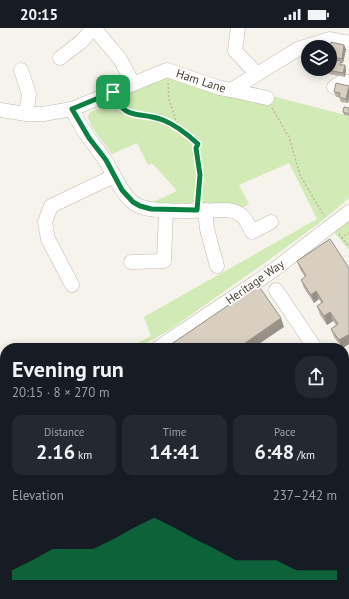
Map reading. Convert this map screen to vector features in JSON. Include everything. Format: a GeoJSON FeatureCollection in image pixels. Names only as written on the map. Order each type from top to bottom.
{"type":"FeatureCollection","features":[{"type":"Feature","properties":{"kind":"street"},"geometry":{"type":"LineString","coordinates":[[60,58],[82,42],[93,28],[120,59],[133,83]]}},
{"type":"Feature","properties":{"kind":"street"},"geometry":{"type":"LineString","coordinates":[[238,28],[235,51],[258,74]]}},
{"type":"Feature","properties":{"kind":"street","name":"Ham Lane"},"geometry":{"type":"LineString","coordinates":[[0,110],[26,114],[43,114],[72,109],[167,70],[220,88],[231,90],[298,49],[330,39],[349,43]]}},
{"type":"Feature","properties":{"kind":"street"},"geometry":{"type":"LineString","coordinates":[[21,70],[29,94],[26,114]]}},
{"type":"Feature","properties":{"kind":"street"},"geometry":{"type":"LineString","coordinates":[[334,87],[343,81],[349,82]]}},
{"type":"Feature","properties":{"kind":"street"},"geometry":{"type":"LineString","coordinates":[[231,90],[267,98]]}},
{"type":"Feature","properties":{"kind":"street"},"geometry":{"type":"LineString","coordinates":[[72,109],[82,127],[106,160],[126,195],[136,205],[146,208],[166,210],[227,210],[240,213],[245,218],[254,237],[271,222]]}},
{"type":"Feature","properties":{"kind":"street"},"geometry":{"type":"LineString","coordinates":[[72,285],[48,239],[45,222],[51,206],[114,176]]}},
{"type":"Feature","properties":{"kind":"street"},"geometry":{"type":"LineString","coordinates":[[131,262],[170,261],[166,210]]}},
{"type":"Feature","properties":{"kind":"street"},"geometry":{"type":"LineString","coordinates":[[201,210],[217,266]]}},
{"type":"Feature","properties":{"kind":"street","name":"Heritage Way"},"geometry":{"type":"LineString","coordinates":[[165,343],[271,272],[349,212]]}},
{"type":"Feature","properties":{"kind":"street"},"geometry":{"type":"LineString","coordinates":[[276,290],[311,343]]}},
{"type":"Feature","properties":{"kind":"path"},"geometry":{"type":"LineString","coordinates":[[167,70],[169,99],[178,127]]}},
{"type":"Feature","properties":{"kind":"path"},"geometry":{"type":"LineString","coordinates":[[113,92],[122,109],[127,112],[162,119],[178,127],[198,144],[196,148],[200,175],[201,210]]}},
{"type":"Feature","properties":{"kind":"path"},"geometry":{"type":"LineString","coordinates":[[267,98],[289,137],[300,175],[326,218]]}},
{"type":"Feature","properties":{"kind":"path"},"geometry":{"type":"LineString","coordinates":[[337,230],[341,238],[349,247]]}},
{"type":"Feature","properties":{"kind":"path"},"geometry":{"type":"LineString","coordinates":[[341,238],[349,233]]}},
{"type":"Feature","properties":{"kind":"green space"},"geometry":{"type":"Polygon","coordinates":[[[166,77],[272,96],[349,116],[349,198],[322,221],[168,331],[146,343],[138,343],[151,336],[144,317],[317,219],[289,163],[239,185],[249,204],[242,208],[238,205],[229,203],[151,203],[177,191],[154,165],[148,165],[137,143],[112,154],[91,126],[88,117],[90,112],[98,109],[97,103],[166,77]]]}},
{"type":"Feature","properties":{"kind":"green space"},"geometry":{"type":"Polygon","coordinates":[[[349,219],[349,250],[334,232],[349,219]]]}},
{"type":"Feature","properties":{"kind":"building"},"geometry":{"type":"Polygon","coordinates":[[[337,43],[344,45],[342,59],[337,58],[337,43]]]}},
{"type":"Feature","properties":{"kind":"building"},"geometry":{"type":"Polygon","coordinates":[[[337,60],[341,61],[340,65],[345,65],[343,73],[337,72],[337,60]]]}},
{"type":"Feature","properties":{"kind":"building"},"geometry":{"type":"Polygon","coordinates":[[[336,83],[349,86],[346,99],[339,97],[340,93],[334,92],[336,83]]]}},
{"type":"Feature","properties":{"kind":"building"},"geometry":{"type":"Polygon","coordinates":[[[344,107],[349,108],[349,114],[343,112],[344,107]]]}},
{"type":"Feature","properties":{"kind":"building"},"geometry":{"type":"Polygon","coordinates":[[[330,239],[349,268],[349,339],[348,335],[339,340],[331,329],[338,324],[330,312],[324,316],[317,306],[323,302],[316,291],[311,295],[301,280],[306,276],[297,261],[330,239]]]}},
{"type":"Feature","properties":{"kind":"building"},"geometry":{"type":"Polygon","coordinates":[[[258,285],[281,318],[245,343],[173,343],[258,285]]]}},
{"type":"Feature","properties":{"kind":"route"},"geometry":{"type":"LineString","coordinates":[[113,92],[122,109],[127,112],[162,119],[178,127],[198,144],[196,148],[199,162],[200,182],[197,210],[157,210],[146,208],[136,205],[122,190],[106,160],[79,123],[72,109],[113,92]]}}]}
